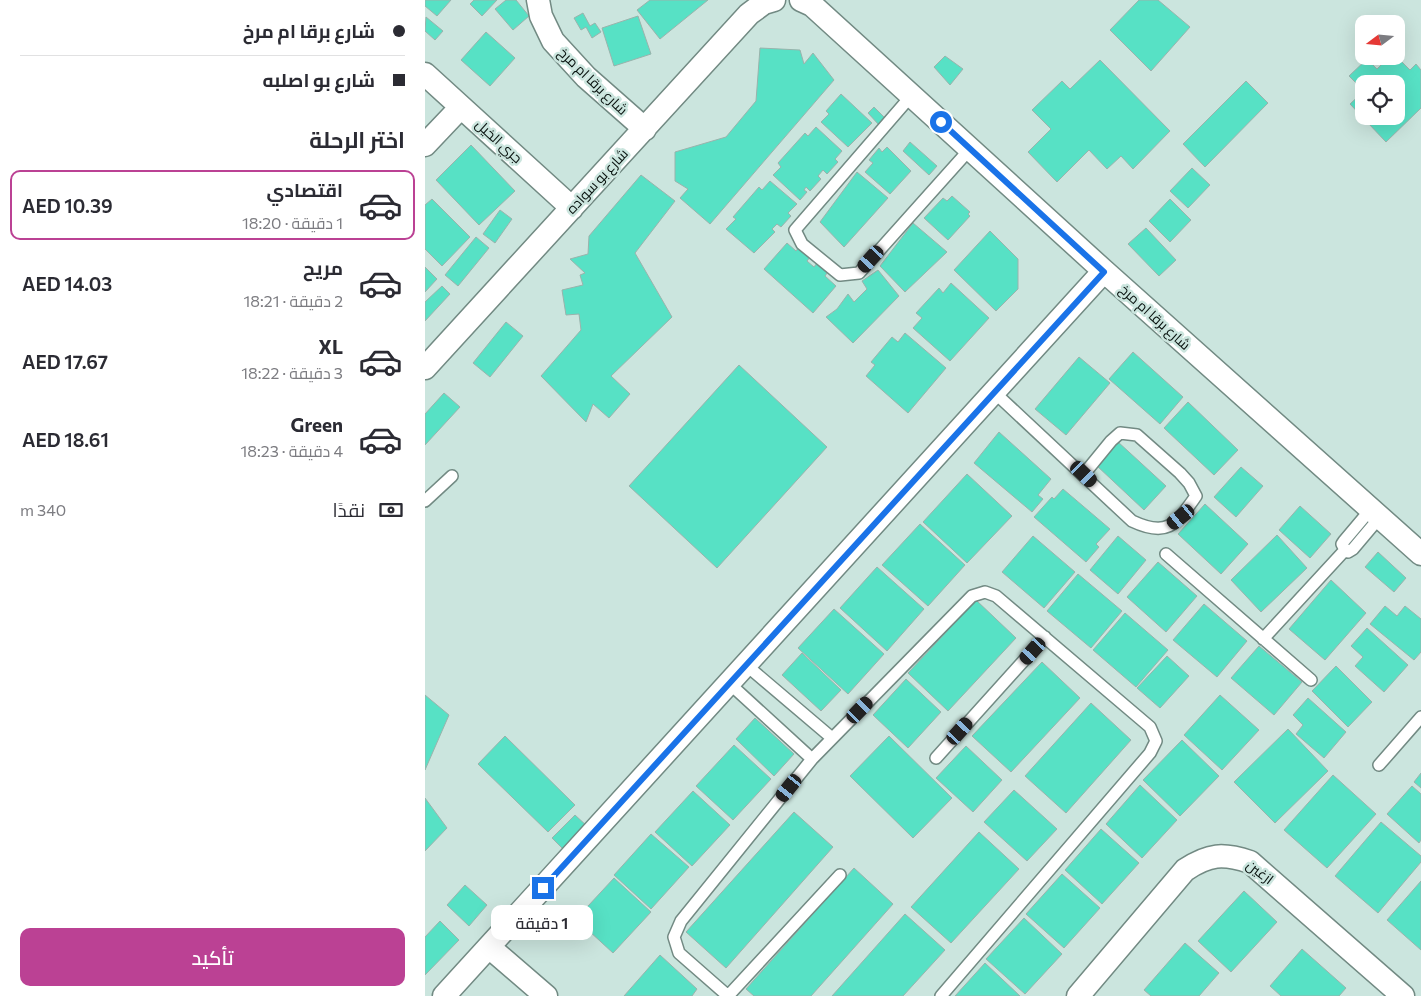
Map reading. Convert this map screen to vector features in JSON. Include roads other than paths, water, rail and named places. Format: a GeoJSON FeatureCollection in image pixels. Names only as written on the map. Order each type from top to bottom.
{"type":"FeatureCollection","features":[{"type":"Feature","properties":{"kind":"street","name":"شارع برقا ام مرخ"},"geometry":{"type":"LineString","coordinates":[[538,0],[541,16],[553,41],[586,77],[645,129]]}},
{"type":"Feature","properties":{"kind":"street","name":"شارع بو سواده"},"geometry":{"type":"LineString","coordinates":[[425,368],[749,14],[764,3],[774,0]]}},
{"type":"Feature","properties":{"kind":"street","name":"شارع برقا ام مرخ"},"geometry":{"type":"LineString","coordinates":[[801,0],[812,5],[1104,272],[1421,554]]}},
{"type":"Feature","properties":{"kind":"street","name":"جري الخيل"},"geometry":{"type":"LineString","coordinates":[[425,74],[572,208]]}},
{"type":"Feature","properties":{"kind":"street"},"geometry":{"type":"LineString","coordinates":[[425,145],[461,107]]}},
{"type":"Feature","properties":{"kind":"street"},"geometry":{"type":"LineString","coordinates":[[444,996],[1104,272]]}},
{"type":"Feature","properties":{"kind":"street","name":"ازغين"},"geometry":{"type":"LineString","coordinates":[[1078,996],[1185,870],[1199,860],[1216,856],[1233,856],[1250,862],[1403,996]]}},
{"type":"Feature","properties":{"kind":"street"},"geometry":{"type":"LineString","coordinates":[[489,947],[546,996]]}},
{"type":"Feature","properties":{"kind":"lane"},"geometry":{"type":"LineString","coordinates":[[911,96],[795,230],[802,244],[840,275],[859,273],[970,149]]}},
{"type":"Feature","properties":{"kind":"lane"},"geometry":{"type":"LineString","coordinates":[[994,392],[1084,474],[1132,521],[1148,528],[1167,528],[1181,517],[1196,496],[1189,483],[1137,435],[1120,433],[1084,474]]}},
{"type":"Feature","properties":{"kind":"lane"},"geometry":{"type":"LineString","coordinates":[[425,501],[452,476]]}},
{"type":"Feature","properties":{"kind":"lane"},"geometry":{"type":"LineString","coordinates":[[1263,639],[1345,550],[1343,547],[1344,541],[1375,513]]}},
{"type":"Feature","properties":{"kind":"lane"},"geometry":{"type":"LineString","coordinates":[[1166,554],[1311,680]]}},
{"type":"Feature","properties":{"kind":"lane"},"geometry":{"type":"LineString","coordinates":[[840,875],[728,996],[679,954],[674,937],[681,921],[812,759],[972,596],[985,592],[996,596],[1150,727],[1155,741],[1150,753],[941,996]]}},
{"type":"Feature","properties":{"kind":"lane"},"geometry":{"type":"LineString","coordinates":[[936,758],[1045,638]]}},
{"type":"Feature","properties":{"kind":"lane"},"geometry":{"type":"LineString","coordinates":[[745,665],[832,738]]}},
{"type":"Feature","properties":{"kind":"lane"},"geometry":{"type":"LineString","coordinates":[[730,684],[812,759]]}},
{"type":"Feature","properties":{"kind":"lane"},"geometry":{"type":"LineString","coordinates":[[1379,764],[1421,717]]}}]}
